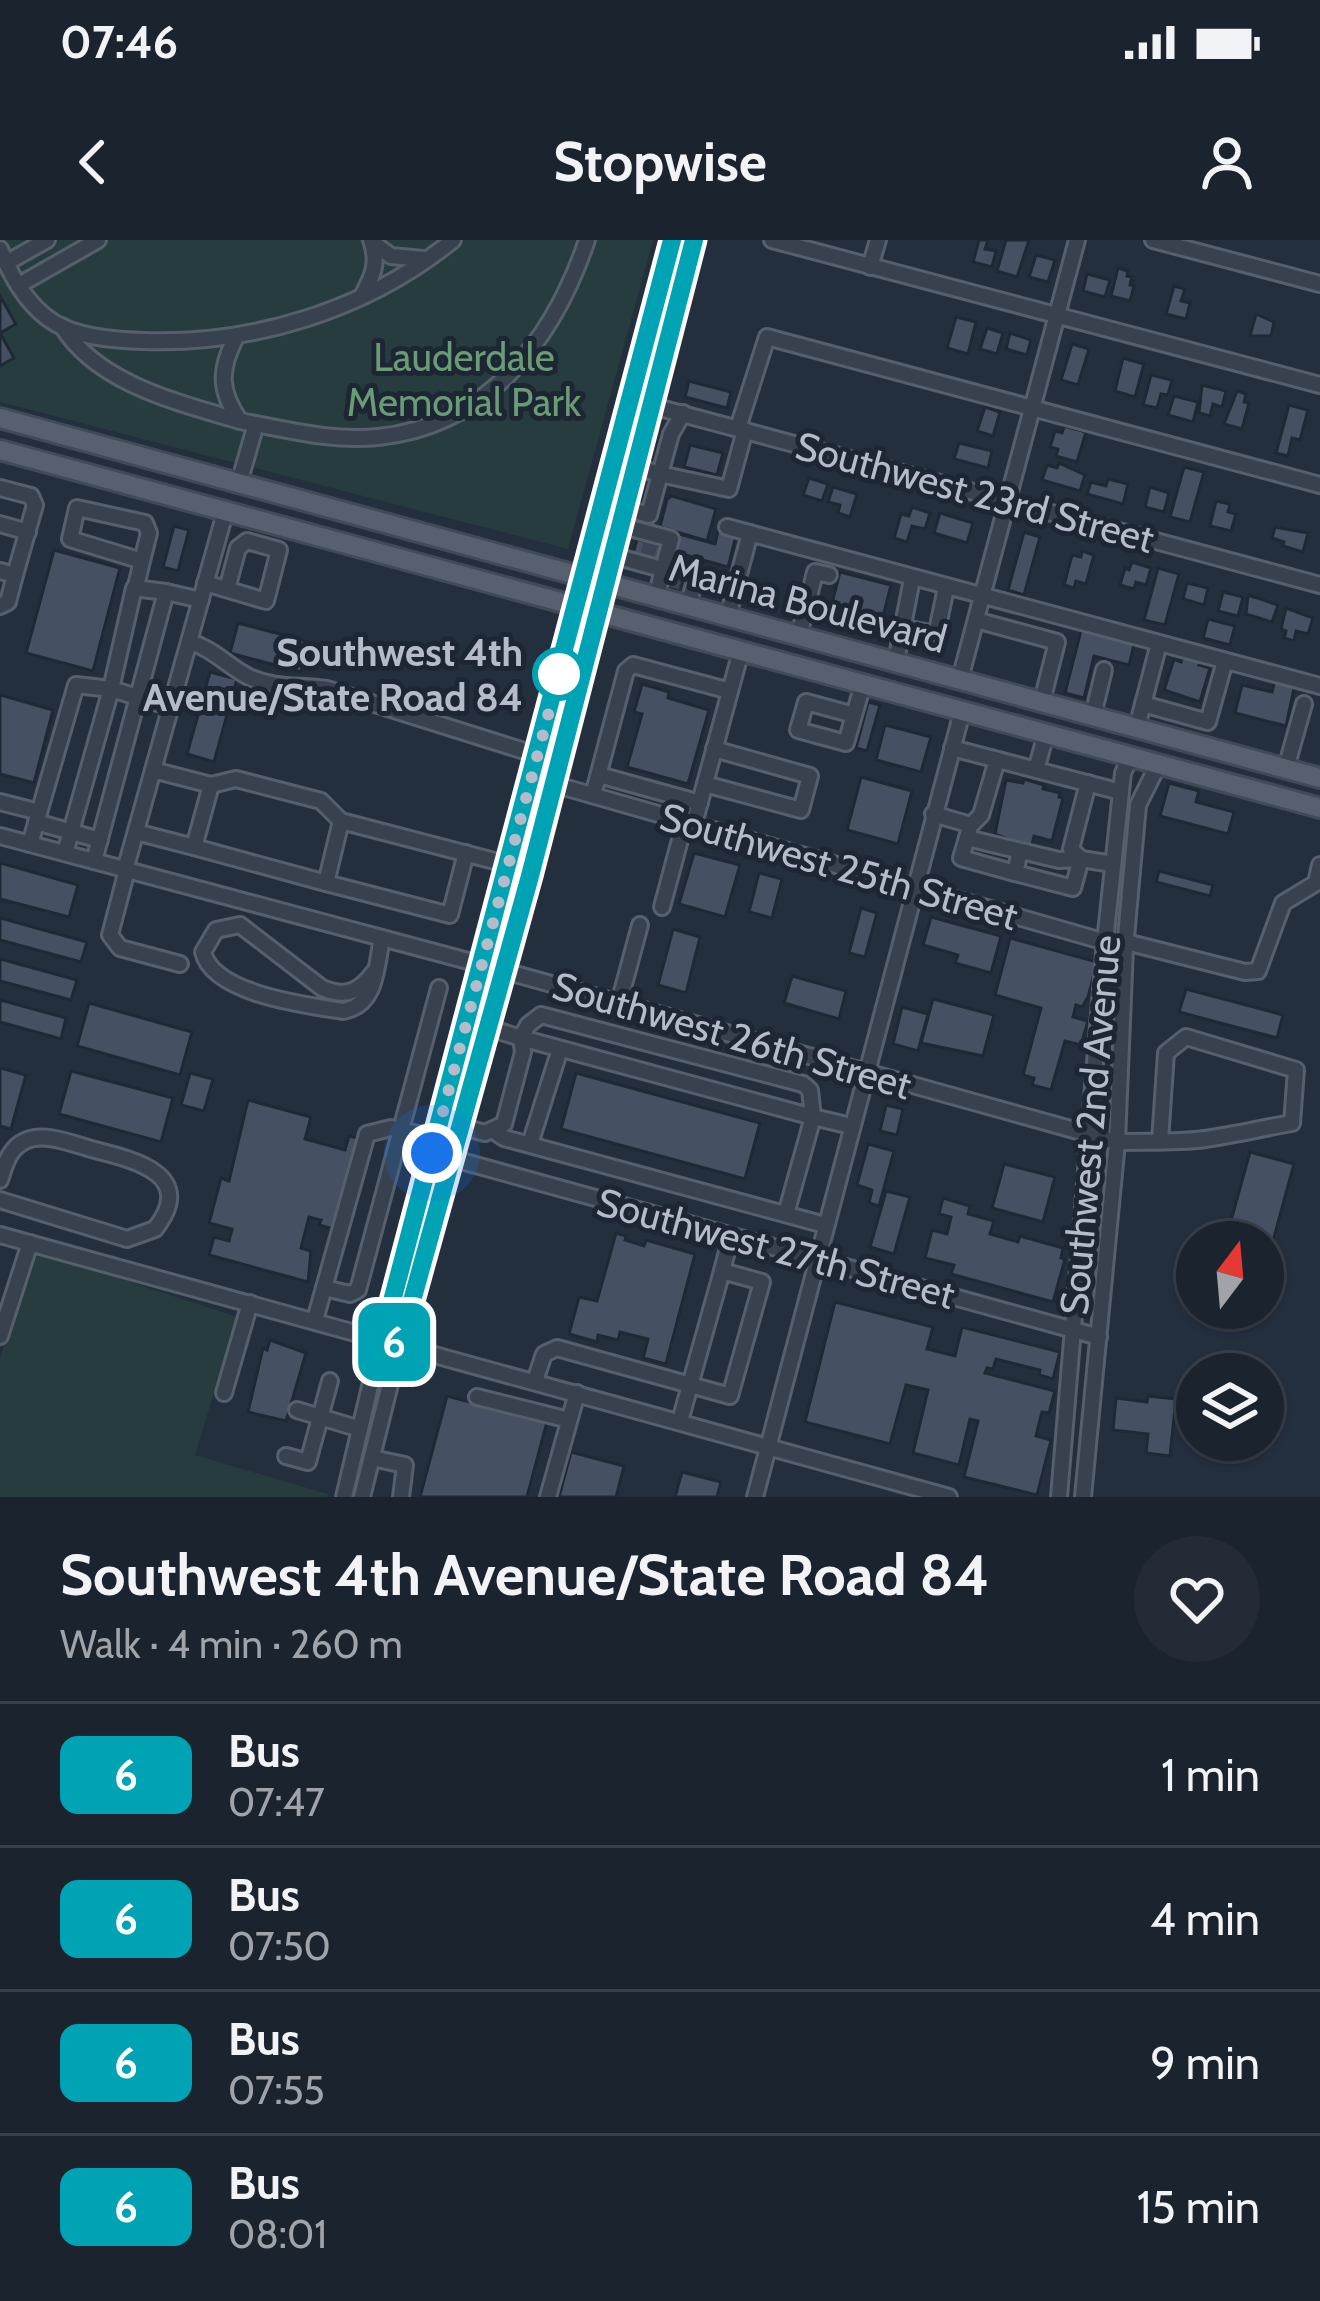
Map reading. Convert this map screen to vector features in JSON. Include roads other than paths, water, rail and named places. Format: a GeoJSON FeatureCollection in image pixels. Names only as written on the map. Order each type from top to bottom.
{"type":"FeatureCollection","features":[{"type":"Feature","properties":{"kind":"main road"},"geometry":{"type":"LineString","coordinates":[[598,611],[595,580],[630,400],[671,240]]}},
{"type":"Feature","properties":{"kind":"main road"},"geometry":{"type":"LineString","coordinates":[[578,606],[595,580],[635,542],[634,466],[694,240]]}},
{"type":"Feature","properties":{"kind":"main road","name":"Marina Boulevard"},"geometry":{"type":"LineString","coordinates":[[0,418],[595,580],[694,586],[804,617],[896,661],[1320,778]]}},
{"type":"Feature","properties":{"kind":"main road","name":"Marina Boulevard"},"geometry":{"type":"LineString","coordinates":[[0,450],[1320,808]]}},
{"type":"Feature","properties":{"kind":"main road"},"geometry":{"type":"LineString","coordinates":[[930,703],[960,679]]}},
{"type":"Feature","properties":{"kind":"main road"},"geometry":{"type":"LineString","coordinates":[[962,712],[975,697],[993,688]]}},
{"type":"Feature","properties":{"kind":"main road"},"geometry":{"type":"LineString","coordinates":[[1131,756],[1153,746],[1202,745]]}},
{"type":"Feature","properties":{"kind":"street"},"geometry":{"type":"LineString","coordinates":[[47,240],[3,256],[19,286],[37,309],[62,326],[115,340],[236,337],[303,320],[362,296],[454,240]]}},
{"type":"Feature","properties":{"kind":"street"},"geometry":{"type":"LineString","coordinates":[[19,286],[98,240]]}},
{"type":"Feature","properties":{"kind":"street"},"geometry":{"type":"LineString","coordinates":[[62,326],[71,341],[132,384],[248,422],[304,433],[378,437],[421,429],[494,392],[550,326],[587,240]]}},
{"type":"Feature","properties":{"kind":"street"},"geometry":{"type":"LineString","coordinates":[[870,267],[878,240]]}},
{"type":"Feature","properties":{"kind":"street"},"geometry":{"type":"LineString","coordinates":[[960,679],[1077,240]]}},
{"type":"Feature","properties":{"kind":"street"},"geometry":{"type":"LineString","coordinates":[[1153,240],[1320,284]]}},
{"type":"Feature","properties":{"kind":"street"},"geometry":{"type":"LineString","coordinates":[[778,241],[1320,385]]}},
{"type":"Feature","properties":{"kind":"street"},"geometry":{"type":"LineString","coordinates":[[372,242],[391,256],[427,259]]}},
{"type":"Feature","properties":{"kind":"street"},"geometry":{"type":"LineString","coordinates":[[362,296],[374,275],[372,242]]}},
{"type":"Feature","properties":{"kind":"street"},"geometry":{"type":"LineString","coordinates":[[236,337],[221,380],[227,402],[248,422]]}},
{"type":"Feature","properties":{"kind":"street"},"geometry":{"type":"LineString","coordinates":[[634,466],[729,489],[767,338],[1320,485]]}},
{"type":"Feature","properties":{"kind":"street","name":"Southwest 23rd Street"},"geometry":{"type":"LineString","coordinates":[[630,400],[1320,585]]}},
{"type":"Feature","properties":{"kind":"street"},"geometry":{"type":"LineString","coordinates":[[635,542],[649,514],[664,453],[683,413]]}},
{"type":"Feature","properties":{"kind":"street"},"geometry":{"type":"LineString","coordinates":[[239,483],[248,422]]}},
{"type":"Feature","properties":{"kind":"street"},"geometry":{"type":"LineString","coordinates":[[640,446],[664,453]]}},
{"type":"Feature","properties":{"kind":"street"},"geometry":{"type":"LineString","coordinates":[[0,488],[34,500],[28,532],[8,573],[8,602],[0,606]]}},
{"type":"Feature","properties":{"kind":"street"},"geometry":{"type":"LineString","coordinates":[[64,853],[111,689],[149,533],[145,523],[77,508],[70,539],[142,561]]}},
{"type":"Feature","properties":{"kind":"street"},"geometry":{"type":"LineString","coordinates":[[180,964],[120,948],[110,935],[225,513]]}},
{"type":"Feature","properties":{"kind":"street"},"geometry":{"type":"LineString","coordinates":[[0,524],[28,532]]}},
{"type":"Feature","properties":{"kind":"street"},"geometry":{"type":"LineString","coordinates":[[727,527],[1320,686]]}},
{"type":"Feature","properties":{"kind":"street"},"geometry":{"type":"LineString","coordinates":[[694,586],[750,533]]}},
{"type":"Feature","properties":{"kind":"street"},"geometry":{"type":"LineString","coordinates":[[635,542],[671,539],[694,586]]}},
{"type":"Feature","properties":{"kind":"street"},"geometry":{"type":"LineString","coordinates":[[136,586],[166,592],[226,589],[266,601],[279,550],[247,541],[238,548],[226,589]]}},
{"type":"Feature","properties":{"kind":"street"},"geometry":{"type":"LineString","coordinates":[[635,542],[694,586]]}},
{"type":"Feature","properties":{"kind":"street"},"geometry":{"type":"LineString","coordinates":[[804,617],[815,572],[829,575]]}},
{"type":"Feature","properties":{"kind":"street"},"geometry":{"type":"LineString","coordinates":[[896,661],[912,579]]}},
{"type":"Feature","properties":{"kind":"street"},"geometry":{"type":"LineString","coordinates":[[904,628],[937,631],[946,588]]}},
{"type":"Feature","properties":{"kind":"street"},"geometry":{"type":"LineString","coordinates":[[94,862],[166,592]]}},
{"type":"Feature","properties":{"kind":"street"},"geometry":{"type":"LineString","coordinates":[[344,1497],[578,606]]}},
{"type":"Feature","properties":{"kind":"street"},"geometry":{"type":"LineString","coordinates":[[362,1497],[598,611]]}},
{"type":"Feature","properties":{"kind":"street"},"geometry":{"type":"LineString","coordinates":[[976,620],[1057,642],[1042,701]]}},
{"type":"Feature","properties":{"kind":"street"},"geometry":{"type":"LineString","coordinates":[[189,642],[207,646],[235,669],[268,684],[327,689],[537,755]]}},
{"type":"Feature","properties":{"kind":"street"},"geometry":{"type":"LineString","coordinates":[[662,908],[700,803],[741,650]]}},
{"type":"Feature","properties":{"kind":"street"},"geometry":{"type":"LineString","coordinates":[[1136,727],[1157,651]]}},
{"type":"Feature","properties":{"kind":"street"},"geometry":{"type":"LineString","coordinates":[[593,795],[626,671],[633,665],[730,691]]}},
{"type":"Feature","properties":{"kind":"street"},"geometry":{"type":"LineString","coordinates":[[1202,745],[1223,668]]}},
{"type":"Feature","properties":{"kind":"street"},"geometry":{"type":"LineString","coordinates":[[1093,715],[1103,670]]}},
{"type":"Feature","properties":{"kind":"street"},"geometry":{"type":"LineString","coordinates":[[854,716],[862,684]]}},
{"type":"Feature","properties":{"kind":"street"},"geometry":{"type":"LineString","coordinates":[[30,844],[76,685],[111,689],[171,707]]}},
{"type":"Feature","properties":{"kind":"street"},"geometry":{"type":"LineString","coordinates":[[1143,704],[1208,722]]}},
{"type":"Feature","properties":{"kind":"street"},"geometry":{"type":"LineString","coordinates":[[1286,768],[1304,704]]}},
{"type":"Feature","properties":{"kind":"street"},"geometry":{"type":"LineString","coordinates":[[755,1497],[962,712]]}},
{"type":"Feature","properties":{"kind":"street"},"geometry":{"type":"LineString","coordinates":[[1036,770],[1046,734]]}},
{"type":"Feature","properties":{"kind":"street"},"geometry":{"type":"LineString","coordinates":[[952,748],[1121,792]]}},
{"type":"Feature","properties":{"kind":"street"},"geometry":{"type":"LineString","coordinates":[[705,784],[801,810],[806,793],[810,776],[715,749]]}},
{"type":"Feature","properties":{"kind":"street","name":"Southwest 2nd Avenue"},"geometry":{"type":"LineString","coordinates":[[1059,1497],[1105,942],[1123,773],[1131,756]]}},
{"type":"Feature","properties":{"kind":"street"},"geometry":{"type":"LineString","coordinates":[[998,760],[961,859],[1073,888],[1081,859]]}},
{"type":"Feature","properties":{"kind":"street","name":"Southwest 2nd Avenue"},"geometry":{"type":"LineString","coordinates":[[1083,1497],[1117,1142],[1125,945],[1138,806],[1159,763]]}},
{"type":"Feature","properties":{"kind":"street"},"geometry":{"type":"LineString","coordinates":[[153,770],[203,783],[236,778],[321,800],[341,821],[510,865]]}},
{"type":"Feature","properties":{"kind":"street"},"geometry":{"type":"LineString","coordinates":[[598,775],[700,803]]}},
{"type":"Feature","properties":{"kind":"street"},"geometry":{"type":"LineString","coordinates":[[194,847],[203,783]]}},
{"type":"Feature","properties":{"kind":"street"},"geometry":{"type":"LineString","coordinates":[[1081,859],[1071,849],[1088,783]]}},
{"type":"Feature","properties":{"kind":"street","name":"Southwest 25th Street"},"geometry":{"type":"LineString","coordinates":[[553,784],[1105,942],[1245,972],[1258,971],[1283,903],[1316,883],[1320,865]]}},
{"type":"Feature","properties":{"kind":"street"},"geometry":{"type":"LineString","coordinates":[[0,802],[100,840]]}},
{"type":"Feature","properties":{"kind":"street"},"geometry":{"type":"LineString","coordinates":[[933,814],[1020,851],[1113,864]]}},
{"type":"Feature","properties":{"kind":"street"},"geometry":{"type":"LineString","coordinates":[[326,884],[341,821]]}},
{"type":"Feature","properties":{"kind":"street"},"geometry":{"type":"LineString","coordinates":[[136,832],[450,915],[466,853]]}},
{"type":"Feature","properties":{"kind":"street","name":"Southwest 26th Street"},"geometry":{"type":"LineString","coordinates":[[0,836],[1117,1142],[1160,1141],[1204,1139],[1292,1124],[1296,1070],[1186,1037],[1166,1053],[1160,1141]]}},
{"type":"Feature","properties":{"kind":"street"},"geometry":{"type":"LineString","coordinates":[[1015,873],[1020,851]]}},
{"type":"Feature","properties":{"kind":"street"},"geometry":{"type":"LineString","coordinates":[[374,972],[354,992],[338,994],[322,988],[240,925],[209,935],[203,952],[206,965],[224,982],[343,1012],[357,1009],[369,998],[382,938]]}},
{"type":"Feature","properties":{"kind":"street"},"geometry":{"type":"LineString","coordinates":[[619,1003],[640,925]]}},
{"type":"Feature","properties":{"kind":"street"},"geometry":{"type":"LineString","coordinates":[[324,1288],[350,1294],[358,1290],[439,988]]}},
{"type":"Feature","properties":{"kind":"street"},"geometry":{"type":"LineString","coordinates":[[463,1126],[485,1132],[504,1124],[523,1052],[521,1038],[541,1015],[803,1084],[810,1090],[813,1118],[786,1214]]}},
{"type":"Feature","properties":{"kind":"street"},"geometry":{"type":"LineString","coordinates":[[489,1028],[851,1126]]}},
{"type":"Feature","properties":{"kind":"street"},"geometry":{"type":"LineString","coordinates":[[530,1144],[560,1049]]}},
{"type":"Feature","properties":{"kind":"street"},"geometry":{"type":"LineString","coordinates":[[315,1320],[367,1134],[391,1127],[436,1138]]}},
{"type":"Feature","properties":{"kind":"street"},"geometry":{"type":"LineString","coordinates":[[492,1130],[825,1225]]}},
{"type":"Feature","properties":{"kind":"street"},"geometry":{"type":"LineString","coordinates":[[0,1180],[8,1155],[16,1148],[25,1141],[48,1138],[148,1165],[166,1186],[168,1207],[155,1229],[127,1239],[0,1200]]}},
{"type":"Feature","properties":{"kind":"street","name":"Southwest 27th Street"},"geometry":{"type":"LineString","coordinates":[[454,1159],[1099,1337]]}},
{"type":"Feature","properties":{"kind":"street"},"geometry":{"type":"LineString","coordinates":[[0,1235],[949,1497]]}},
{"type":"Feature","properties":{"kind":"street"},"geometry":{"type":"LineString","coordinates":[[680,1421],[731,1236]]}},
{"type":"Feature","properties":{"kind":"street"},"geometry":{"type":"LineString","coordinates":[[0,1336],[30,1243]]}},
{"type":"Feature","properties":{"kind":"street"},"geometry":{"type":"LineString","coordinates":[[535,1381],[544,1354],[557,1348],[730,1396],[762,1282],[722,1271]]}},
{"type":"Feature","properties":{"kind":"street"},"geometry":{"type":"LineString","coordinates":[[224,1394],[250,1303]]}},
{"type":"Feature","properties":{"kind":"street"},"geometry":{"type":"LineString","coordinates":[[506,1404],[512,1375]]}},
{"type":"Feature","properties":{"kind":"street"},"geometry":{"type":"LineString","coordinates":[[286,1456],[308,1462],[330,1381]]}},
{"type":"Feature","properties":{"kind":"street"},"geometry":{"type":"LineString","coordinates":[[548,1497],[577,1393]]}},
{"type":"Feature","properties":{"kind":"street"},"geometry":{"type":"LineString","coordinates":[[477,1397],[569,1420]]}},
{"type":"Feature","properties":{"kind":"street"},"geometry":{"type":"LineString","coordinates":[[297,1410],[360,1429]]}},
{"type":"Feature","properties":{"kind":"street"},"geometry":{"type":"LineString","coordinates":[[372,1458],[405,1465],[401,1497]]}},
{"type":"Feature","properties":{"kind":"tunnel"},"geometry":{"type":"LineString","coordinates":[[647,557],[651,542]]}},
{"type":"Feature","properties":{"kind":"tunnel"},"geometry":{"type":"LineString","coordinates":[[667,579],[683,583]]}},
{"type":"Feature","properties":{"kind":"tunnel"},"geometry":{"type":"LineString","coordinates":[[704,580],[720,585]]}},
{"type":"Feature","properties":{"kind":"place","name":"Southwest 4th Avenue/State Road 84"},"geometry":{"type":"Point","coordinates":[559,674]}},
{"type":"Feature","properties":{"kind":"park label","name":"Lauderdale Memorial Park"},"geometry":{"type":"Point","coordinates":[464,380]}}]}
